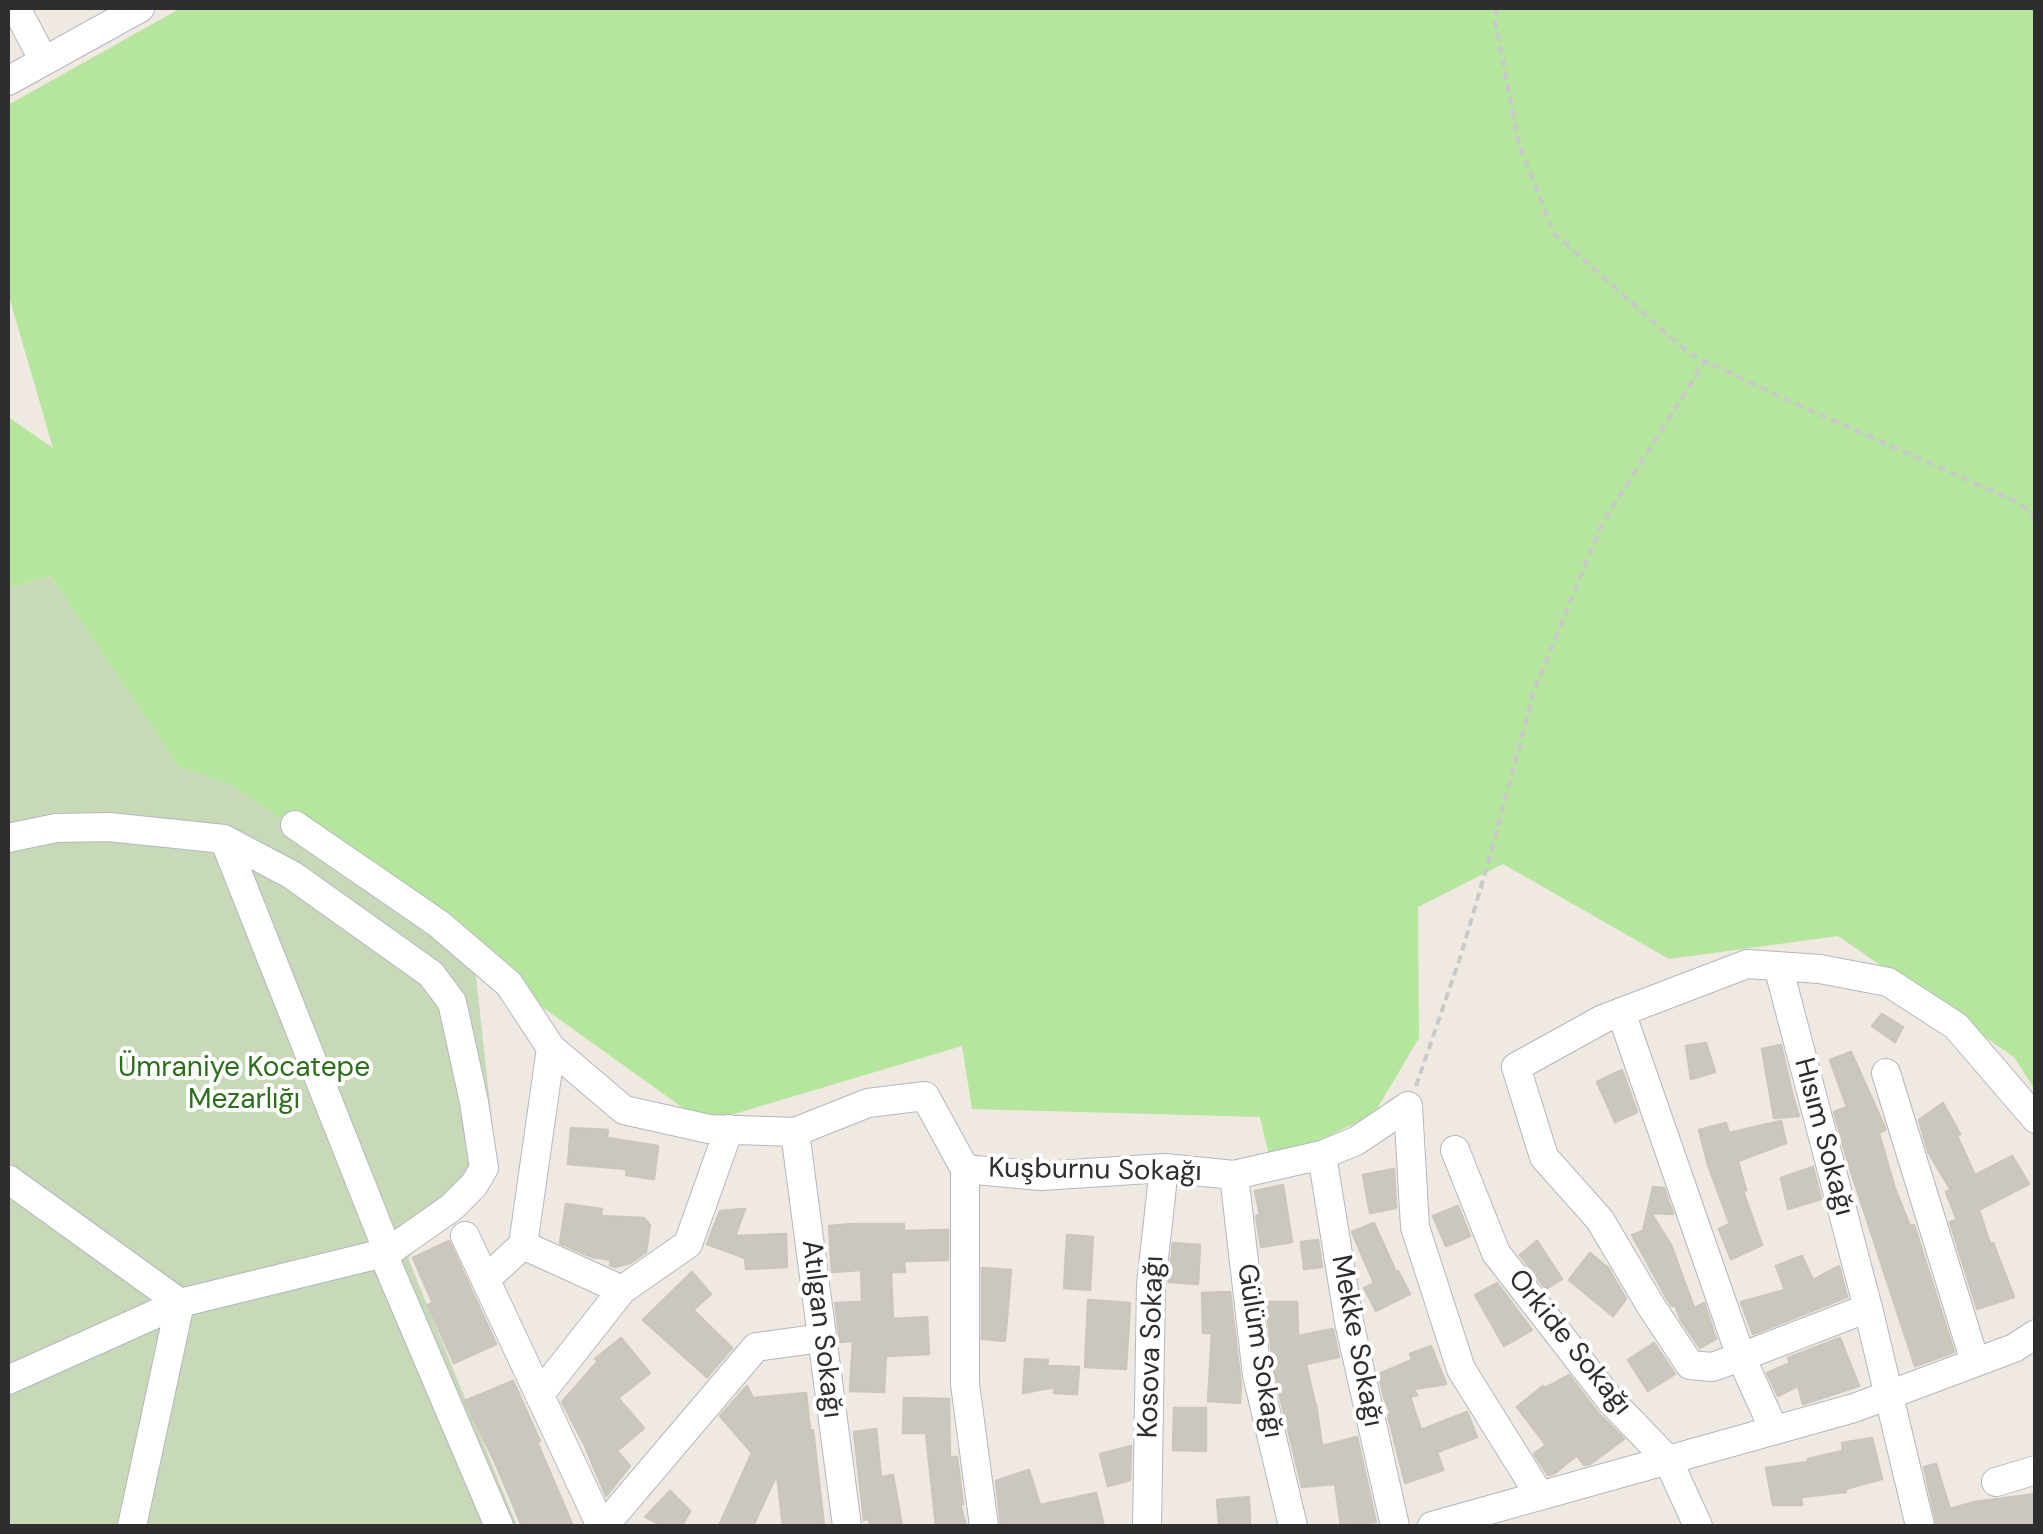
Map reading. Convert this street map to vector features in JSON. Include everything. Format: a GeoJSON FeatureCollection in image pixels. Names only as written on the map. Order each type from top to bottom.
{"type":"FeatureCollection","features":[{"type":"Feature","properties":{"kind":"street"},"geometry":{"type":"LineString","coordinates":[[8,80],[140,8]]}},
{"type":"Feature","properties":{"kind":"street"},"geometry":{"type":"LineString","coordinates":[[19,12],[44,61]]}},
{"type":"Feature","properties":{"kind":"street","name":"Kuşburnu Sokağı"},"geometry":{"type":"LineString","coordinates":[[295,825],[438,924],[509,984],[551,1048],[624,1110],[709,1129],[795,1132],[868,1102],[925,1096],[965,1169],[1041,1176],[1164,1168],[1234,1175],[1322,1155],[1356,1141],[1408,1106]]}},
{"type":"Feature","properties":{"kind":"street"},"geometry":{"type":"LineString","coordinates":[[8,838],[56,828],[109,827],[224,839],[292,875],[431,974],[452,1002],[484,1168],[474,1185],[452,1206],[388,1252],[180,1303],[8,1380]]}},
{"type":"Feature","properties":{"kind":"street"},"geometry":{"type":"LineString","coordinates":[[224,839],[388,1252],[387,1263],[499,1526]]}},
{"type":"Feature","properties":{"kind":"street"},"geometry":{"type":"LineString","coordinates":[[1868,1308],[1712,1367],[1690,1365],[1600,1220],[1544,1158],[1516,1067],[1603,1019],[1747,964],[1820,969],[1888,982],[1956,1026],[2036,1118]]}},
{"type":"Feature","properties":{"kind":"street","name":"Hısım Sokağı"},"geometry":{"type":"LineString","coordinates":[[1778,966],[1888,1396]]}},
{"type":"Feature","properties":{"kind":"street"},"geometry":{"type":"LineString","coordinates":[[1622,1012],[1741,1357],[1774,1430]]}},
{"type":"Feature","properties":{"kind":"street"},"geometry":{"type":"LineString","coordinates":[[486,1279],[523,1245],[551,1048]]}},
{"type":"Feature","properties":{"kind":"street"},"geometry":{"type":"LineString","coordinates":[[1886,1073],[1975,1362]]}},
{"type":"Feature","properties":{"kind":"street"},"geometry":{"type":"LineString","coordinates":[[1408,1106],[1415,1227],[1461,1369],[1540,1496]]}},
{"type":"Feature","properties":{"kind":"street"},"geometry":{"type":"LineString","coordinates":[[540,1394],[622,1290],[688,1244],[729,1130]]}},
{"type":"Feature","properties":{"kind":"street","name":"Atılgan Sokağı"},"geometry":{"type":"LineString","coordinates":[[795,1132],[848,1526]]}},
{"type":"Feature","properties":{"kind":"street","name":"Orkide Sokağı"},"geometry":{"type":"LineString","coordinates":[[1456,1150],[1496,1253],[1611,1401],[1668,1460],[1698,1526]]}},
{"type":"Feature","properties":{"kind":"street","name":"Mekke Sokağı"},"geometry":{"type":"LineString","coordinates":[[1322,1155],[1349,1322],[1394,1526]]}},
{"type":"Feature","properties":{"kind":"street","name":"Kosova Sokağı"},"geometry":{"type":"LineString","coordinates":[[1146,1526],[1151,1284],[1164,1168]]}},
{"type":"Feature","properties":{"kind":"street"},"geometry":{"type":"LineString","coordinates":[[965,1169],[965,1384],[984,1526]]}},
{"type":"Feature","properties":{"kind":"street","name":"Gülüm Sokağı"},"geometry":{"type":"LineString","coordinates":[[1234,1175],[1257,1374],[1293,1526]]}},
{"type":"Feature","properties":{"kind":"street"},"geometry":{"type":"LineString","coordinates":[[8,1179],[180,1303]]}},
{"type":"Feature","properties":{"kind":"street"},"geometry":{"type":"LineString","coordinates":[[465,1236],[602,1526],[756,1347],[822,1338]]}},
{"type":"Feature","properties":{"kind":"street"},"geometry":{"type":"LineString","coordinates":[[523,1245],[622,1290]]}},
{"type":"Feature","properties":{"kind":"street"},"geometry":{"type":"LineString","coordinates":[[132,1526],[180,1303]]}},
{"type":"Feature","properties":{"kind":"street"},"geometry":{"type":"LineString","coordinates":[[1432,1526],[1472,1521],[1540,1496],[1888,1396],[2014,1348],[2036,1334]]}},
{"type":"Feature","properties":{"kind":"street"},"geometry":{"type":"LineString","coordinates":[[1888,1396],[1920,1526]]}},
{"type":"Feature","properties":{"kind":"street"},"geometry":{"type":"LineString","coordinates":[[1996,1482],[2036,1470]]}},
{"type":"Feature","properties":{"kind":"path"},"geometry":{"type":"LineString","coordinates":[[1498,8],[1495,20],[1519,144],[1554,234],[1688,353],[1784,400],[2019,502],[2036,518]]}},
{"type":"Feature","properties":{"kind":"path"},"geometry":{"type":"LineString","coordinates":[[1408,1106],[1490,860],[1534,690],[1601,526],[1705,361]]}},
{"type":"Feature","properties":{"kind":"green space"},"geometry":{"type":"Polygon","coordinates":[[[181,8],[2035,8],[2035,1090],[2014,1057],[1838,936],[1669,959],[1503,864],[1418,907],[1419,1038],[1374,1114],[1271,1164],[1260,1117],[972,1109],[962,1046],[704,1123],[234,786],[179,767],[50,576],[8,589],[8,417],[53,448],[8,293],[8,105],[181,8]]]}},
{"type":"Feature","properties":{"kind":"green space","name":"Ümraniye Kocatepe Mezarlığı"},"geometry":{"type":"Polygon","coordinates":[[[50,576],[179,767],[234,786],[474,958],[497,1168],[408,1258],[517,1526],[8,1526],[8,589],[50,576]]]}},
{"type":"Feature","properties":{"kind":"building"},"geometry":{"type":"Polygon","coordinates":[[[1882,1014],[1903,1027],[1895,1042],[1872,1026],[1882,1014]]]}},
{"type":"Feature","properties":{"kind":"building"},"geometry":{"type":"Polygon","coordinates":[[[1706,1043],[1715,1072],[1691,1079],[1686,1046],[1706,1043]]]}},
{"type":"Feature","properties":{"kind":"building"},"geometry":{"type":"Polygon","coordinates":[[[1781,1045],[1799,1116],[1774,1118],[1762,1049],[1781,1045]]]}},
{"type":"Feature","properties":{"kind":"building"},"geometry":{"type":"Polygon","coordinates":[[[1851,1052],[1885,1128],[1879,1133],[1895,1189],[1910,1226],[1914,1225],[1954,1352],[1915,1366],[1834,1112],[1847,1107],[1830,1060],[1851,1052]]]}},
{"type":"Feature","properties":{"kind":"building"},"geometry":{"type":"Polygon","coordinates":[[[1622,1070],[1637,1112],[1615,1122],[1597,1082],[1622,1070]]]}},
{"type":"Feature","properties":{"kind":"building"},"geometry":{"type":"Polygon","coordinates":[[[1943,1103],[1975,1175],[2012,1156],[2029,1184],[1979,1210],[2014,1297],[1977,1309],[1950,1222],[1957,1220],[1946,1192],[1951,1190],[1928,1152],[1919,1120],[1943,1103]]]}},
{"type":"Feature","properties":{"kind":"building"},"geometry":{"type":"Polygon","coordinates":[[[1781,1121],[1786,1143],[1738,1161],[1746,1190],[1743,1191],[1762,1245],[1731,1259],[1719,1229],[1730,1224],[1699,1130],[1726,1123],[1729,1133],[1781,1121]]]}},
{"type":"Feature","properties":{"kind":"building"},"geometry":{"type":"Polygon","coordinates":[[[571,1128],[608,1130],[607,1138],[658,1146],[654,1179],[626,1175],[627,1169],[568,1164],[571,1128]]]}},
{"type":"Feature","properties":{"kind":"building"},"geometry":{"type":"Polygon","coordinates":[[[1813,1167],[1821,1199],[1788,1209],[1781,1178],[1813,1167]]]}},
{"type":"Feature","properties":{"kind":"building"},"geometry":{"type":"Polygon","coordinates":[[[1394,1169],[1396,1208],[1370,1213],[1363,1175],[1394,1169]]]}},
{"type":"Feature","properties":{"kind":"building"},"geometry":{"type":"Polygon","coordinates":[[[1283,1185],[1292,1242],[1261,1247],[1255,1191],[1283,1185]]]}},
{"type":"Feature","properties":{"kind":"building"},"geometry":{"type":"Polygon","coordinates":[[[1653,1187],[1664,1188],[1673,1214],[1651,1213],[1671,1245],[1694,1308],[1704,1303],[1716,1339],[1700,1348],[1632,1235],[1643,1231],[1653,1187]]]}},
{"type":"Feature","properties":{"kind":"building"},"geometry":{"type":"Polygon","coordinates":[[[566,1204],[602,1209],[601,1216],[644,1218],[650,1225],[646,1252],[615,1267],[610,1265],[611,1260],[592,1257],[560,1243],[566,1204]]]}},
{"type":"Feature","properties":{"kind":"building"},"geometry":{"type":"Polygon","coordinates":[[[1458,1206],[1470,1236],[1446,1246],[1433,1216],[1458,1206]]]}},
{"type":"Feature","properties":{"kind":"building"},"geometry":{"type":"Polygon","coordinates":[[[745,1209],[735,1236],[786,1234],[787,1267],[746,1269],[745,1258],[707,1244],[720,1211],[745,1209]]]}},
{"type":"Feature","properties":{"kind":"building"},"geometry":{"type":"Polygon","coordinates":[[[1374,1223],[1410,1294],[1376,1311],[1364,1288],[1374,1283],[1352,1232],[1374,1223]]]}},
{"type":"Feature","properties":{"kind":"building"},"geometry":{"type":"Polygon","coordinates":[[[904,1224],[904,1231],[948,1230],[948,1260],[904,1261],[905,1272],[891,1272],[893,1319],[927,1317],[929,1354],[886,1356],[884,1392],[850,1391],[853,1341],[840,1342],[835,1303],[862,1302],[861,1270],[832,1272],[829,1226],[904,1224]]]}},
{"type":"Feature","properties":{"kind":"building"},"geometry":{"type":"Polygon","coordinates":[[[1067,1235],[1093,1237],[1090,1290],[1064,1288],[1067,1235]]]}},
{"type":"Feature","properties":{"kind":"building"},"geometry":{"type":"Polygon","coordinates":[[[1318,1240],[1322,1267],[1304,1269],[1301,1242],[1318,1240]]]}},
{"type":"Feature","properties":{"kind":"building"},"geometry":{"type":"Polygon","coordinates":[[[449,1241],[496,1344],[454,1363],[428,1305],[433,1303],[413,1258],[449,1241]]]}},
{"type":"Feature","properties":{"kind":"building"},"geometry":{"type":"Polygon","coordinates":[[[1537,1241],[1562,1279],[1546,1289],[1520,1255],[1537,1241]]]}},
{"type":"Feature","properties":{"kind":"building"},"geometry":{"type":"Polygon","coordinates":[[[1173,1243],[1200,1245],[1198,1284],[1169,1282],[1173,1243]]]}},
{"type":"Feature","properties":{"kind":"building"},"geometry":{"type":"Polygon","coordinates":[[[1590,1253],[1608,1268],[1626,1299],[1613,1316],[1569,1280],[1590,1253]]]}},
{"type":"Feature","properties":{"kind":"building"},"geometry":{"type":"Polygon","coordinates":[[[1802,1256],[1813,1280],[1839,1266],[1847,1297],[1753,1334],[1741,1302],[1785,1290],[1776,1266],[1802,1256]]]}},
{"type":"Feature","properties":{"kind":"building"},"geometry":{"type":"Polygon","coordinates":[[[982,1268],[1011,1270],[1005,1341],[982,1339],[982,1268]]]}},
{"type":"Feature","properties":{"kind":"building"},"geometry":{"type":"Polygon","coordinates":[[[692,1272],[711,1294],[693,1310],[732,1348],[707,1377],[643,1320],[692,1272]]]}},
{"type":"Feature","properties":{"kind":"building"},"geometry":{"type":"Polygon","coordinates":[[[1497,1283],[1532,1330],[1504,1346],[1475,1295],[1497,1283]]]}},
{"type":"Feature","properties":{"kind":"building"},"geometry":{"type":"Polygon","coordinates":[[[1230,1292],[1240,1403],[1208,1401],[1212,1333],[1203,1333],[1202,1293],[1230,1292]]]}},
{"type":"Feature","properties":{"kind":"building"},"geometry":{"type":"Polygon","coordinates":[[[1088,1300],[1130,1303],[1126,1369],[1085,1367],[1088,1300]]]}},
{"type":"Feature","properties":{"kind":"building"},"geometry":{"type":"Polygon","coordinates":[[[1266,1302],[1297,1302],[1298,1336],[1333,1329],[1339,1357],[1306,1364],[1322,1446],[1357,1437],[1376,1522],[1341,1526],[1335,1484],[1302,1487],[1274,1372],[1266,1302]]]}},
{"type":"Feature","properties":{"kind":"building"},"geometry":{"type":"Polygon","coordinates":[[[621,1338],[650,1373],[618,1398],[644,1428],[617,1451],[630,1466],[606,1496],[562,1402],[598,1361],[595,1359],[621,1338]]]}},
{"type":"Feature","properties":{"kind":"building"},"geometry":{"type":"Polygon","coordinates":[[[1840,1338],[1859,1386],[1803,1404],[1798,1386],[1778,1396],[1767,1373],[1790,1363],[1788,1358],[1840,1338]]]}},
{"type":"Feature","properties":{"kind":"building"},"geometry":{"type":"Polygon","coordinates":[[[1654,1343],[1675,1374],[1648,1391],[1628,1360],[1654,1343]]]}},
{"type":"Feature","properties":{"kind":"building"},"geometry":{"type":"Polygon","coordinates":[[[1431,1346],[1446,1384],[1414,1389],[1417,1395],[1410,1397],[1421,1430],[1467,1412],[1477,1437],[1437,1452],[1443,1470],[1405,1483],[1379,1374],[1412,1360],[1410,1354],[1431,1346]]]}},
{"type":"Feature","properties":{"kind":"building"},"geometry":{"type":"Polygon","coordinates":[[[1025,1359],[1048,1360],[1047,1366],[1079,1367],[1077,1394],[1054,1393],[1055,1387],[1023,1393],[1025,1359]]]}},
{"type":"Feature","properties":{"kind":"building"},"geometry":{"type":"Polygon","coordinates":[[[1569,1375],[1624,1439],[1590,1464],[1584,1465],[1577,1455],[1548,1475],[1534,1454],[1546,1445],[1517,1407],[1543,1386],[1569,1375]]]}},
{"type":"Feature","properties":{"kind":"building"},"geometry":{"type":"Polygon","coordinates":[[[513,1381],[573,1526],[522,1526],[465,1401],[513,1381]]]}},
{"type":"Feature","properties":{"kind":"building"},"geometry":{"type":"Polygon","coordinates":[[[747,1386],[753,1398],[806,1393],[824,1526],[783,1526],[777,1474],[753,1526],[719,1526],[752,1453],[720,1416],[747,1386]]]}},
{"type":"Feature","properties":{"kind":"building"},"geometry":{"type":"Polygon","coordinates":[[[904,1398],[949,1399],[950,1457],[957,1457],[960,1504],[966,1526],[936,1526],[926,1433],[903,1433],[904,1398]]]}},
{"type":"Feature","properties":{"kind":"building"},"geometry":{"type":"Polygon","coordinates":[[[1174,1408],[1206,1408],[1206,1451],[1173,1450],[1174,1408]]]}},
{"type":"Feature","properties":{"kind":"building"},"geometry":{"type":"Polygon","coordinates":[[[876,1429],[881,1477],[893,1475],[902,1526],[870,1526],[869,1519],[864,1520],[854,1432],[876,1429]]]}},
{"type":"Feature","properties":{"kind":"building"},"geometry":{"type":"Polygon","coordinates":[[[1872,1438],[1882,1479],[1845,1489],[1846,1492],[1801,1497],[1802,1505],[1773,1505],[1766,1468],[1808,1462],[1843,1451],[1842,1443],[1872,1438]]]}},
{"type":"Feature","properties":{"kind":"building"},"geometry":{"type":"Polygon","coordinates":[[[1131,1446],[1130,1480],[1108,1486],[1100,1454],[1131,1446]]]}},
{"type":"Feature","properties":{"kind":"building"},"geometry":{"type":"Polygon","coordinates":[[[1936,1464],[1950,1509],[2036,1494],[2036,1526],[1937,1526],[1924,1467],[1936,1464]]]}},
{"type":"Feature","properties":{"kind":"building"},"geometry":{"type":"Polygon","coordinates":[[[1029,1470],[1040,1505],[1096,1493],[1104,1526],[1001,1526],[996,1481],[1029,1470]]]}},
{"type":"Feature","properties":{"kind":"building"},"geometry":{"type":"Polygon","coordinates":[[[670,1491],[690,1511],[682,1526],[663,1526],[645,1517],[670,1491]]]}},
{"type":"Feature","properties":{"kind":"building"},"geometry":{"type":"Polygon","coordinates":[[[1249,1497],[1250,1526],[1219,1526],[1217,1500],[1249,1497]]]}}]}
